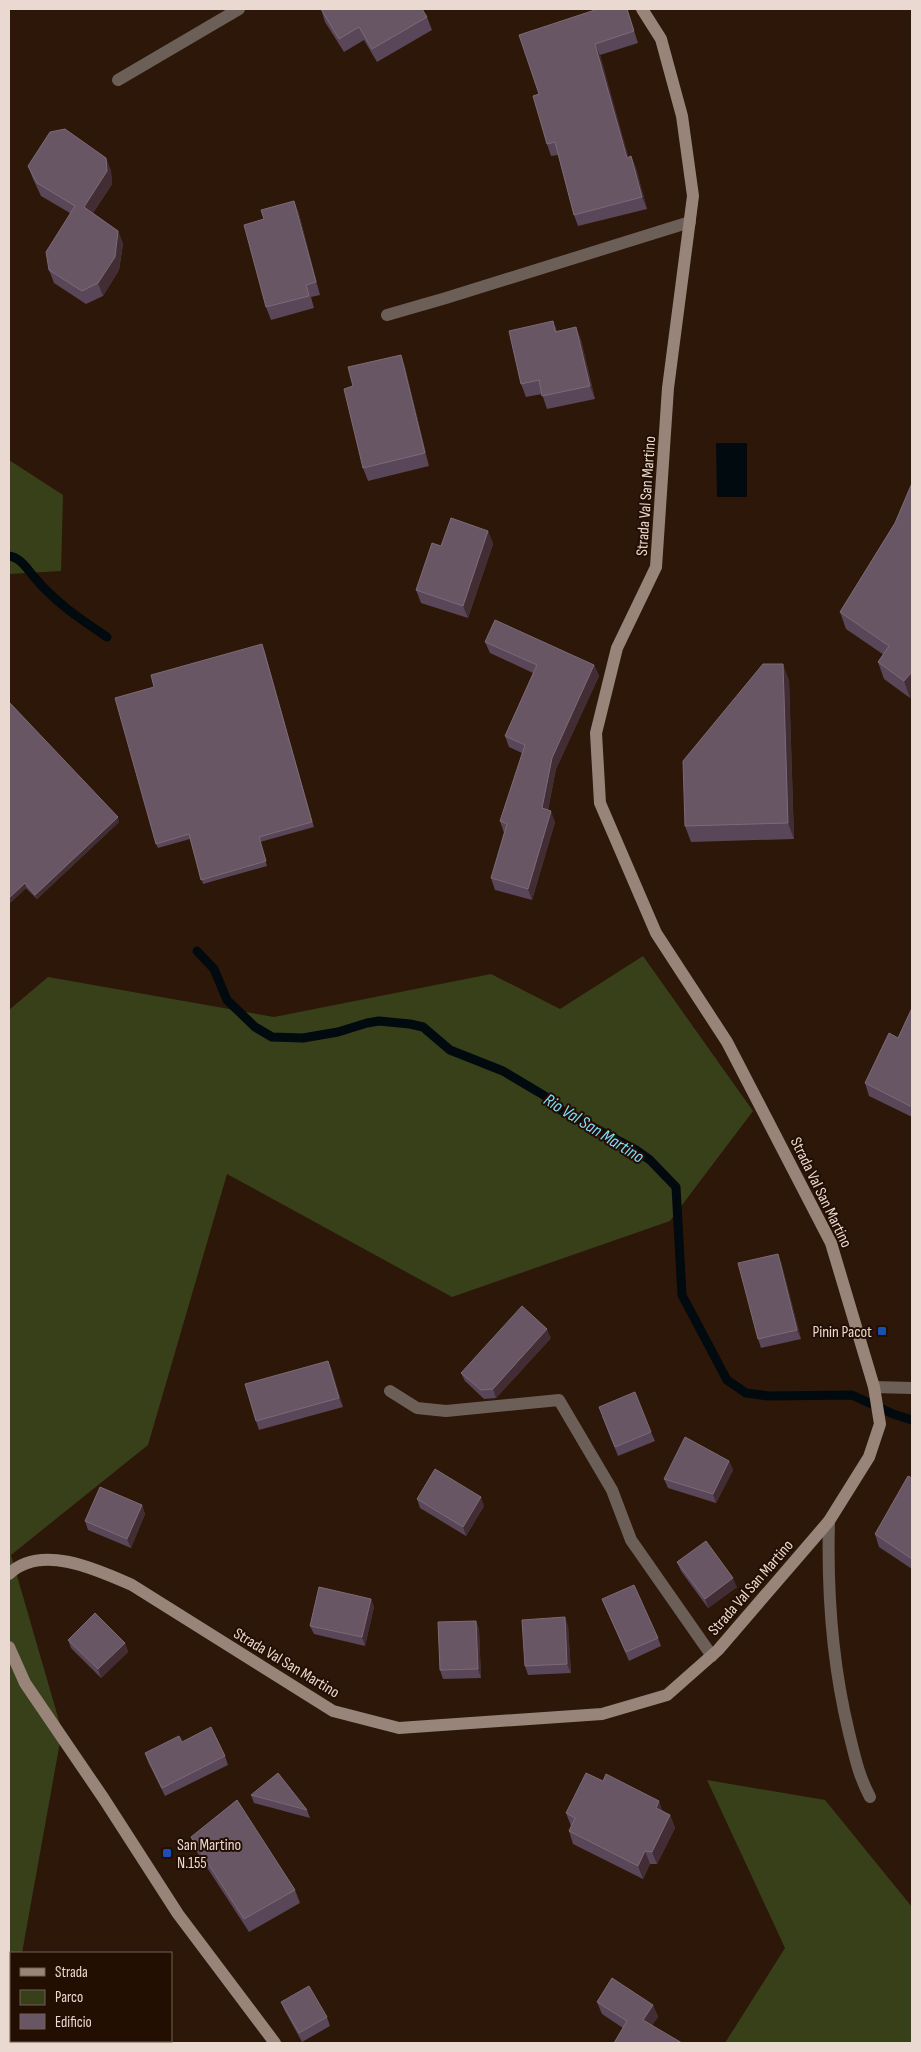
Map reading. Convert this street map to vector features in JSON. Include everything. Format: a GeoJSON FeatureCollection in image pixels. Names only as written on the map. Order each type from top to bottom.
{"type":"FeatureCollection","features":[{"type":"Feature","properties":{"kind":"street"},"geometry":{"type":"LineString","coordinates":[[118,80],[239,9]]}},
{"type":"Feature","properties":{"kind":"street","name":"Strada Val San Martino"},"geometry":{"type":"LineString","coordinates":[[9,1574],[15,1568],[44,1559],[78,1563],[106,1573],[132,1585],[333,1711],[399,1728],[602,1714],[667,1695],[712,1656],[829,1521],[868,1457],[880,1424],[874,1387],[831,1243],[727,1042],[656,933],[600,803],[596,733],[617,648],[656,567],[668,388],[693,196],[682,116],[662,39],[642,9]]}},
{"type":"Feature","properties":{"kind":"street"},"geometry":{"type":"LineString","coordinates":[[387,315],[690,222]]}},
{"type":"Feature","properties":{"kind":"street"},"geometry":{"type":"LineString","coordinates":[[874,1387],[912,1388]]}},
{"type":"Feature","properties":{"kind":"street"},"geometry":{"type":"LineString","coordinates":[[390,1391],[417,1408],[446,1411],[560,1400],[612,1490],[632,1540],[712,1656]]}},
{"type":"Feature","properties":{"kind":"street"},"geometry":{"type":"LineString","coordinates":[[829,1521],[828,1565],[831,1621],[841,1701],[860,1777],[870,1797]]}},
{"type":"Feature","properties":{"kind":"street"},"geometry":{"type":"LineString","coordinates":[[9,1647],[25,1683],[178,1914],[275,2043]]}},
{"type":"Feature","properties":{"kind":"green space"},"geometry":{"type":"Polygon","coordinates":[[[9,460],[63,495],[61,571],[9,574],[9,460]]]}},
{"type":"Feature","properties":{"kind":"green space"},"geometry":{"type":"Polygon","coordinates":[[[643,956],[753,1111],[670,1221],[452,1297],[227,1174],[148,1445],[11,1555],[62,1731],[22,1952],[10,1952],[10,2042],[133,2043],[9,2043],[9,1010],[48,977],[274,1017],[491,974],[560,1009],[643,956]]]}},
{"type":"Feature","properties":{"kind":"green space"},"geometry":{"type":"Polygon","coordinates":[[[707,1780],[825,1800],[912,1907],[912,2043],[725,2043],[785,1948],[707,1780]]]}},
{"type":"Feature","properties":{"kind":"shaded area"},"geometry":{"type":"Polygon","coordinates":[[[716,443],[747,443],[747,497],[717,497],[716,443]]]}},
{"type":"Feature","properties":{"kind":"building"},"geometry":{"type":"Polygon","coordinates":[[[321,9],[422,9],[427,17],[372,49],[359,27],[339,39],[321,9]]]}},
{"type":"Feature","properties":{"kind":"building"},"geometry":{"type":"Polygon","coordinates":[[[598,9],[627,9],[634,31],[595,44],[627,158],[631,156],[642,197],[574,215],[555,142],[547,144],[533,96],[539,94],[519,35],[598,9]]]}},
{"type":"Feature","properties":{"kind":"building"},"geometry":{"type":"Polygon","coordinates":[[[65,129],[106,158],[107,171],[84,207],[118,231],[115,257],[98,283],[82,291],[49,270],[46,252],[75,206],[37,183],[28,166],[50,132],[65,129]]]}},
{"type":"Feature","properties":{"kind":"building"},"geometry":{"type":"Polygon","coordinates":[[[294,201],[316,282],[306,285],[309,296],[266,307],[244,225],[264,219],[261,210],[294,201]]]}},
{"type":"Feature","properties":{"kind":"building"},"geometry":{"type":"Polygon","coordinates":[[[553,321],[555,332],[576,327],[590,386],[542,396],[539,380],[521,384],[509,331],[553,321]]]}},
{"type":"Feature","properties":{"kind":"building"},"geometry":{"type":"Polygon","coordinates":[[[401,355],[425,453],[363,468],[344,389],[353,386],[348,367],[401,355]]]}},
{"type":"Feature","properties":{"kind":"building"},"geometry":{"type":"Polygon","coordinates":[[[912,483],[912,672],[904,681],[878,662],[889,646],[840,612],[895,523],[912,483]]]}},
{"type":"Feature","properties":{"kind":"building"},"geometry":{"type":"Polygon","coordinates":[[[451,518],[488,531],[463,606],[416,590],[432,543],[441,546],[451,518]]]}},
{"type":"Feature","properties":{"kind":"building"},"geometry":{"type":"Polygon","coordinates":[[[495,620],[594,665],[552,758],[542,808],[551,811],[528,889],[491,878],[507,824],[500,821],[525,745],[505,736],[537,665],[485,642],[495,620]]]}},
{"type":"Feature","properties":{"kind":"building"},"geometry":{"type":"Polygon","coordinates":[[[262,644],[312,822],[259,837],[266,861],[201,880],[189,834],[156,844],[115,698],[154,687],[151,675],[262,644]]]}},
{"type":"Feature","properties":{"kind":"building"},"geometry":{"type":"Polygon","coordinates":[[[763,664],[783,664],[788,823],[685,826],[683,761],[763,664]]]}},
{"type":"Feature","properties":{"kind":"building"},"geometry":{"type":"Polygon","coordinates":[[[9,702],[118,817],[35,895],[25,883],[9,898],[9,702]]]}},
{"type":"Feature","properties":{"kind":"building"},"geometry":{"type":"Polygon","coordinates":[[[912,1008],[912,1107],[865,1083],[889,1033],[898,1038],[912,1008]]]}},
{"type":"Feature","properties":{"kind":"building"},"geometry":{"type":"Polygon","coordinates":[[[778,1254],[797,1330],[758,1339],[738,1263],[778,1254]]]}},
{"type":"Feature","properties":{"kind":"building"},"geometry":{"type":"Polygon","coordinates":[[[522,1306],[547,1329],[493,1389],[481,1390],[461,1373],[522,1306]]]}},
{"type":"Feature","properties":{"kind":"building"},"geometry":{"type":"Polygon","coordinates":[[[328,1361],[339,1398],[256,1421],[245,1384],[328,1361]]]}},
{"type":"Feature","properties":{"kind":"building"},"geometry":{"type":"Polygon","coordinates":[[[635,1392],[651,1432],[615,1447],[599,1407],[635,1392]]]}},
{"type":"Feature","properties":{"kind":"building"},"geometry":{"type":"Polygon","coordinates":[[[685,1437],[729,1461],[713,1494],[664,1479],[685,1437]]]}},
{"type":"Feature","properties":{"kind":"building"},"geometry":{"type":"Polygon","coordinates":[[[435,1469],[481,1497],[463,1527],[417,1499],[435,1469]]]}},
{"type":"Feature","properties":{"kind":"building"},"geometry":{"type":"Polygon","coordinates":[[[908,1476],[912,1478],[912,1559],[875,1534],[908,1476]]]}},
{"type":"Feature","properties":{"kind":"building"},"geometry":{"type":"Polygon","coordinates":[[[100,1487],[142,1505],[127,1539],[85,1521],[100,1487]]]}},
{"type":"Feature","properties":{"kind":"building"},"geometry":{"type":"Polygon","coordinates":[[[706,1541],[733,1578],[705,1599],[677,1562],[706,1541]]]}},
{"type":"Feature","properties":{"kind":"building"},"geometry":{"type":"Polygon","coordinates":[[[634,1585],[658,1638],[626,1652],[602,1599],[634,1585]]]}},
{"type":"Feature","properties":{"kind":"building"},"geometry":{"type":"Polygon","coordinates":[[[319,1587],[371,1599],[362,1637],[310,1626],[319,1587]]]}},
{"type":"Feature","properties":{"kind":"building"},"geometry":{"type":"Polygon","coordinates":[[[95,1613],[125,1643],[98,1669],[68,1640],[95,1613]]]}},
{"type":"Feature","properties":{"kind":"building"},"geometry":{"type":"Polygon","coordinates":[[[565,1617],[567,1664],[525,1666],[522,1620],[565,1617]]]}},
{"type":"Feature","properties":{"kind":"building"},"geometry":{"type":"Polygon","coordinates":[[[476,1621],[478,1669],[440,1670],[438,1622],[476,1621]]]}},
{"type":"Feature","properties":{"kind":"building"},"geometry":{"type":"Polygon","coordinates":[[[211,1727],[225,1756],[162,1788],[145,1753],[179,1736],[182,1742],[211,1727]]]}},
{"type":"Feature","properties":{"kind":"building"},"geometry":{"type":"Polygon","coordinates":[[[278,1773],[307,1810],[251,1795],[278,1773]]]}},
{"type":"Feature","properties":{"kind":"building"},"geometry":{"type":"Polygon","coordinates":[[[586,1773],[603,1781],[606,1774],[659,1801],[656,1808],[670,1815],[652,1852],[645,1851],[638,1866],[569,1831],[575,1818],[566,1813],[586,1773]]]}},
{"type":"Feature","properties":{"kind":"building"},"geometry":{"type":"Polygon","coordinates":[[[237,1800],[295,1890],[244,1919],[191,1837],[237,1800]]]}},
{"type":"Feature","properties":{"kind":"building"},"geometry":{"type":"Polygon","coordinates":[[[612,1978],[653,2005],[643,2020],[682,2043],[614,2043],[627,2021],[597,2002],[612,1978]]]}},
{"type":"Feature","properties":{"kind":"building"},"geometry":{"type":"Polygon","coordinates":[[[309,1986],[327,2017],[299,2033],[281,2002],[309,1986]]]}},
{"type":"Feature","properties":{"kind":"waterway","name":"Rio Val San Martino"},"geometry":{"type":"LineString","coordinates":[[9,556],[20,561],[59,602],[107,637]]}},
{"type":"Feature","properties":{"kind":"waterway","name":"Rio Val San Martino"},"geometry":{"type":"LineString","coordinates":[[197,951],[214,969],[227,1000],[255,1027],[272,1037],[303,1038],[338,1032],[379,1021],[423,1027],[450,1050],[503,1071],[545,1096],[555,1107],[636,1150],[650,1160],[676,1187],[682,1295],[727,1380],[746,1393],[769,1396],[852,1395],[893,1414],[912,1420]]}},
{"type":"Feature","properties":{"kind":"place","name":"Pinin Pacot"},"geometry":{"type":"Point","coordinates":[882,1331]}},
{"type":"Feature","properties":{"kind":"place","name":"San Martino N.155"},"geometry":{"type":"Point","coordinates":[167,1853]}}]}
